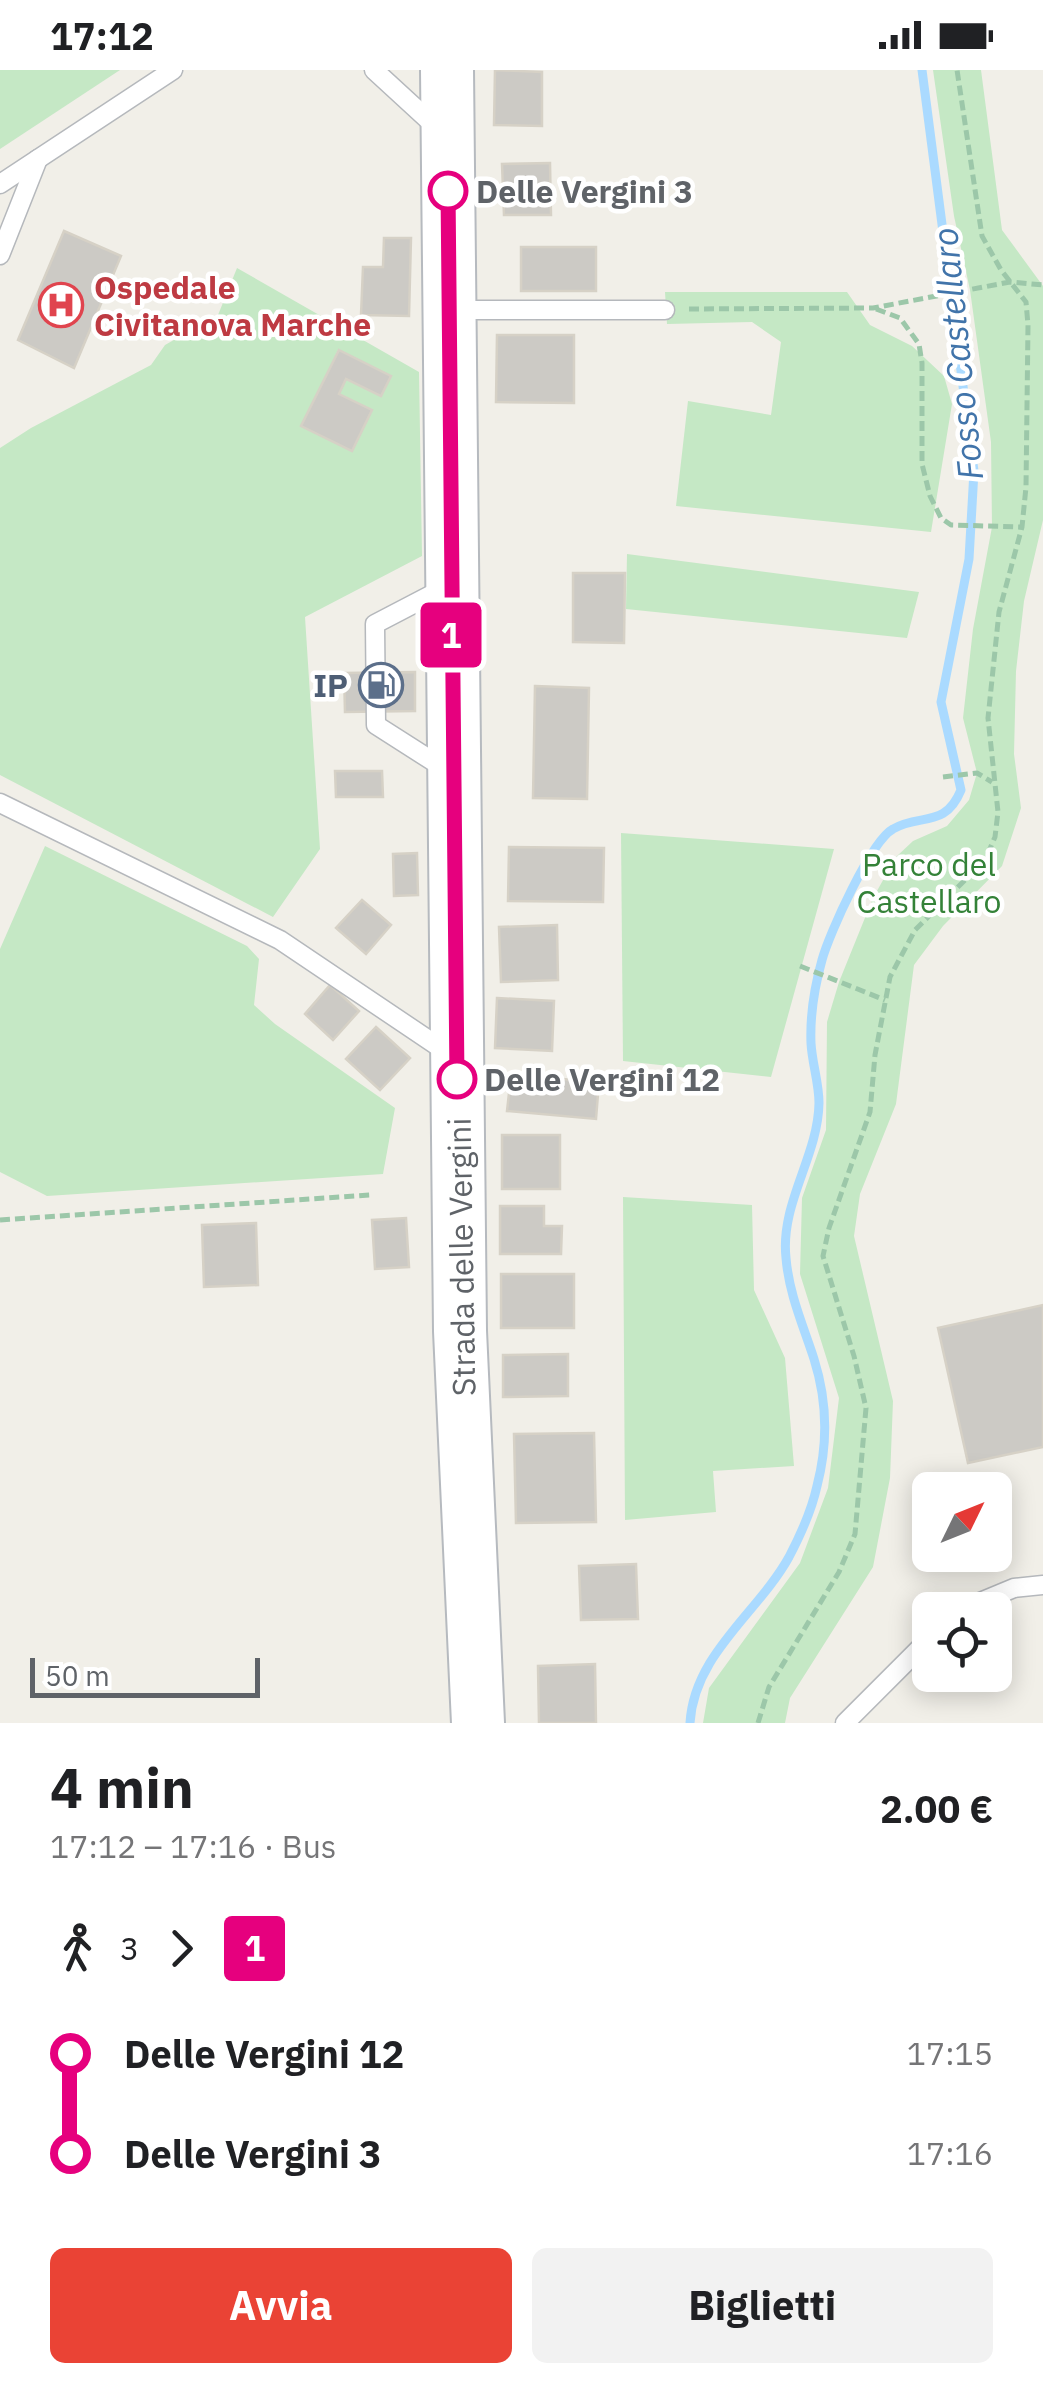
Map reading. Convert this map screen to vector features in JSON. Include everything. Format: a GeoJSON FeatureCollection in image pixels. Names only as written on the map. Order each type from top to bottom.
{"type":"FeatureCollection","features":[{"type":"Feature","properties":{"kind":"main road","name":"Strada delle Vergini"},"geometry":{"type":"LineString","coordinates":[[447,70],[460,1332],[478,1723]]}},
{"type":"Feature","properties":{"kind":"lane"},"geometry":{"type":"LineString","coordinates":[[0,184],[173,70]]}},
{"type":"Feature","properties":{"kind":"lane"},"geometry":{"type":"LineString","coordinates":[[374,70],[448,139]]}},
{"type":"Feature","properties":{"kind":"lane"},"geometry":{"type":"LineString","coordinates":[[0,255],[38,159]]}},
{"type":"Feature","properties":{"kind":"lane"},"geometry":{"type":"LineString","coordinates":[[449,310],[665,310]]}},
{"type":"Feature","properties":{"kind":"lane"},"geometry":{"type":"LineString","coordinates":[[451,584],[375,624],[375,673],[376,725],[453,774]]}},
{"type":"Feature","properties":{"kind":"lane"},"geometry":{"type":"LineString","coordinates":[[0,803],[280,940],[457,1059]]}},
{"type":"Feature","properties":{"kind":"lane"},"geometry":{"type":"LineString","coordinates":[[1005,1592],[1043,1585]]}},
{"type":"Feature","properties":{"kind":"lane"},"geometry":{"type":"LineString","coordinates":[[845,1723],[912,1656]]}},
{"type":"Feature","properties":{"kind":"path"},"geometry":{"type":"LineString","coordinates":[[758,1723],[769,1687],[839,1572],[854,1534],[866,1408],[823,1256],[828,1228],[870,1112],[875,1054],[890,978],[916,930],[985,860],[995,838],[998,812],[988,718],[1000,612],[1022,528],[1028,326],[1026,302],[982,236],[957,70]]}},
{"type":"Feature","properties":{"kind":"path"},"geometry":{"type":"LineString","coordinates":[[665,310],[873,308],[1010,282],[1043,285]]}},
{"type":"Feature","properties":{"kind":"path"},"geometry":{"type":"LineString","coordinates":[[873,308],[900,318],[919,344],[922,464],[930,496],[941,518],[950,525],[1022,528]]}},
{"type":"Feature","properties":{"kind":"path"},"geometry":{"type":"LineString","coordinates":[[943,777],[977,773],[994,783]]}},
{"type":"Feature","properties":{"kind":"path"},"geometry":{"type":"LineString","coordinates":[[800,966],[885,1000]]}},
{"type":"Feature","properties":{"kind":"path"},"geometry":{"type":"LineString","coordinates":[[0,1220],[370,1195]]}},
{"type":"Feature","properties":{"kind":"green space"},"geometry":{"type":"Polygon","coordinates":[[[0,70],[120,70],[0,149],[0,70]]]}},
{"type":"Feature","properties":{"kind":"green space","name":"Parco del Castellaro"},"geometry":{"type":"Polygon","coordinates":[[[933,70],[981,70],[1002,230],[1043,286],[1043,520],[1024,601],[1016,671],[1014,754],[1021,808],[1002,866],[943,926],[914,965],[896,1104],[860,1194],[854,1236],[893,1401],[890,1478],[873,1567],[790,1698],[785,1723],[703,1723],[709,1688],[800,1563],[828,1488],[839,1398],[800,1274],[802,1198],[826,1130],[827,1022],[873,898],[896,857],[913,841],[947,826],[969,800],[977,773],[963,718],[973,629],[992,527],[991,442],[933,70]]]}},
{"type":"Feature","properties":{"kind":"green space"},"geometry":{"type":"Polygon","coordinates":[[[237,268],[419,372],[422,556],[305,617],[320,849],[273,917],[0,775],[0,448],[151,365],[165,345],[218,315],[237,268]],[[338,350],[302,426],[352,451],[372,411],[339,394],[346,379],[381,396],[391,376],[338,350]]]}},
{"type":"Feature","properties":{"kind":"green space"},"geometry":{"type":"Polygon","coordinates":[[[665,292],[847,292],[870,325],[912,346],[944,376],[952,404],[931,532],[676,506],[688,401],[771,415],[781,342],[752,322],[667,324],[665,292]]]}},
{"type":"Feature","properties":{"kind":"green space"},"geometry":{"type":"Polygon","coordinates":[[[627,554],[919,592],[907,638],[626,609],[627,554]]]}},
{"type":"Feature","properties":{"kind":"green space"},"geometry":{"type":"Polygon","coordinates":[[[621,833],[834,849],[771,1077],[623,1061],[621,833]]]}},
{"type":"Feature","properties":{"kind":"green space"},"geometry":{"type":"Polygon","coordinates":[[[45,846],[247,946],[259,959],[254,1005],[395,1108],[383,1174],[47,1196],[0,1172],[0,949],[45,846]]]}},
{"type":"Feature","properties":{"kind":"green space"},"geometry":{"type":"Polygon","coordinates":[[[623,1197],[752,1205],[754,1290],[785,1358],[794,1466],[713,1471],[716,1512],[625,1520],[623,1197]]]}},
{"type":"Feature","properties":{"kind":"building"},"geometry":{"type":"Polygon","coordinates":[[[495,70],[542,72],[542,126],[494,125],[495,70]]]}},
{"type":"Feature","properties":{"kind":"building"},"geometry":{"type":"Polygon","coordinates":[[[550,163],[551,215],[504,215],[502,164],[550,163]]]}},
{"type":"Feature","properties":{"kind":"building"},"geometry":{"type":"Polygon","coordinates":[[[64,231],[121,256],[74,368],[18,340],[64,231]]]}},
{"type":"Feature","properties":{"kind":"building"},"geometry":{"type":"Polygon","coordinates":[[[384,238],[411,238],[409,316],[361,315],[363,267],[383,267],[384,238]]]}},
{"type":"Feature","properties":{"kind":"building"},"geometry":{"type":"Polygon","coordinates":[[[521,247],[596,247],[596,291],[521,291],[521,247]]]}},
{"type":"Feature","properties":{"kind":"building"},"geometry":{"type":"Polygon","coordinates":[[[497,335],[574,335],[574,403],[496,402],[497,335]]]}},
{"type":"Feature","properties":{"kind":"building"},"geometry":{"type":"Polygon","coordinates":[[[339,350],[391,376],[381,396],[346,379],[339,394],[372,410],[352,451],[301,426],[339,350]]]}},
{"type":"Feature","properties":{"kind":"building"},"geometry":{"type":"Polygon","coordinates":[[[573,573],[625,573],[624,643],[573,642],[573,573]]]}},
{"type":"Feature","properties":{"kind":"building"},"geometry":{"type":"Polygon","coordinates":[[[415,672],[415,711],[345,712],[344,673],[415,672]]]}},
{"type":"Feature","properties":{"kind":"building"},"geometry":{"type":"Polygon","coordinates":[[[535,686],[589,688],[587,799],[533,798],[535,686]]]}},
{"type":"Feature","properties":{"kind":"building"},"geometry":{"type":"Polygon","coordinates":[[[335,771],[382,771],[383,797],[336,797],[335,771]]]}},
{"type":"Feature","properties":{"kind":"building"},"geometry":{"type":"Polygon","coordinates":[[[509,847],[604,848],[603,902],[508,901],[509,847]]]}},
{"type":"Feature","properties":{"kind":"building"},"geometry":{"type":"Polygon","coordinates":[[[417,853],[418,895],[394,896],[393,854],[417,853]]]}},
{"type":"Feature","properties":{"kind":"building"},"geometry":{"type":"Polygon","coordinates":[[[362,900],[391,925],[366,954],[336,928],[362,900]]]}},
{"type":"Feature","properties":{"kind":"building"},"geometry":{"type":"Polygon","coordinates":[[[557,925],[558,980],[501,982],[499,927],[557,925]]]}},
{"type":"Feature","properties":{"kind":"building"},"geometry":{"type":"Polygon","coordinates":[[[330,985],[359,1011],[333,1040],[305,1014],[330,985]]]}},
{"type":"Feature","properties":{"kind":"building"},"geometry":{"type":"Polygon","coordinates":[[[497,998],[554,1001],[552,1051],[495,1048],[497,998]]]}},
{"type":"Feature","properties":{"kind":"building"},"geometry":{"type":"Polygon","coordinates":[[[376,1027],[410,1058],[380,1090],[346,1059],[376,1027]]]}},
{"type":"Feature","properties":{"kind":"building"},"geometry":{"type":"Polygon","coordinates":[[[511,1075],[599,1082],[596,1119],[507,1111],[511,1075]]]}},
{"type":"Feature","properties":{"kind":"building"},"geometry":{"type":"Polygon","coordinates":[[[502,1135],[560,1135],[560,1189],[502,1189],[502,1135]]]}},
{"type":"Feature","properties":{"kind":"building"},"geometry":{"type":"Polygon","coordinates":[[[500,1206],[544,1206],[544,1226],[562,1226],[561,1254],[500,1254],[500,1206]]]}},
{"type":"Feature","properties":{"kind":"building"},"geometry":{"type":"Polygon","coordinates":[[[406,1218],[409,1267],[375,1269],[372,1220],[406,1218]]]}},
{"type":"Feature","properties":{"kind":"building"},"geometry":{"type":"Polygon","coordinates":[[[256,1223],[258,1285],[204,1287],[202,1225],[256,1223]]]}},
{"type":"Feature","properties":{"kind":"building"},"geometry":{"type":"Polygon","coordinates":[[[501,1274],[574,1274],[574,1328],[501,1328],[501,1274]]]}},
{"type":"Feature","properties":{"kind":"building"},"geometry":{"type":"Polygon","coordinates":[[[1043,1305],[1043,1447],[968,1463],[938,1328],[1043,1305]]]}},
{"type":"Feature","properties":{"kind":"building"},"geometry":{"type":"Polygon","coordinates":[[[568,1354],[568,1396],[503,1397],[503,1355],[568,1354]]]}},
{"type":"Feature","properties":{"kind":"building"},"geometry":{"type":"Polygon","coordinates":[[[594,1433],[596,1522],[516,1523],[514,1434],[594,1433]]]}},
{"type":"Feature","properties":{"kind":"building"},"geometry":{"type":"Polygon","coordinates":[[[636,1564],[638,1619],[581,1620],[579,1566],[636,1564]]]}},
{"type":"Feature","properties":{"kind":"building"},"geometry":{"type":"Polygon","coordinates":[[[595,1664],[596,1723],[539,1723],[538,1666],[595,1664]]]}},
{"type":"Feature","properties":{"kind":"waterway","name":"Fosso Castellaro"},"geometry":{"type":"LineString","coordinates":[[690,1723],[694,1698],[715,1655],[789,1557],[809,1513],[821,1470],[822,1390],[790,1284],[786,1238],[788,1218],[817,1123],[819,1096],[811,1033],[822,960],[852,889],[884,837],[903,824],[940,815],[955,802],[961,790],[941,702],[969,559],[974,471],[922,70]]}},
{"type":"Feature","properties":{"kind":"bus line","name":"1"},"geometry":{"type":"LineString","coordinates":[[448,191],[457,1079]]}},
{"type":"Feature","properties":{"kind":"place","name":"Delle Vergini 3"},"geometry":{"type":"Point","coordinates":[448,191]}},
{"type":"Feature","properties":{"kind":"place","name":"Ospedale Civitanova Marche"},"geometry":{"type":"Point","coordinates":[61,305]}},
{"type":"Feature","properties":{"kind":"place","name":"IP"},"geometry":{"type":"Point","coordinates":[381,685]}},
{"type":"Feature","properties":{"kind":"place","name":"Delle Vergini 12"},"geometry":{"type":"Point","coordinates":[457,1079]}}]}
